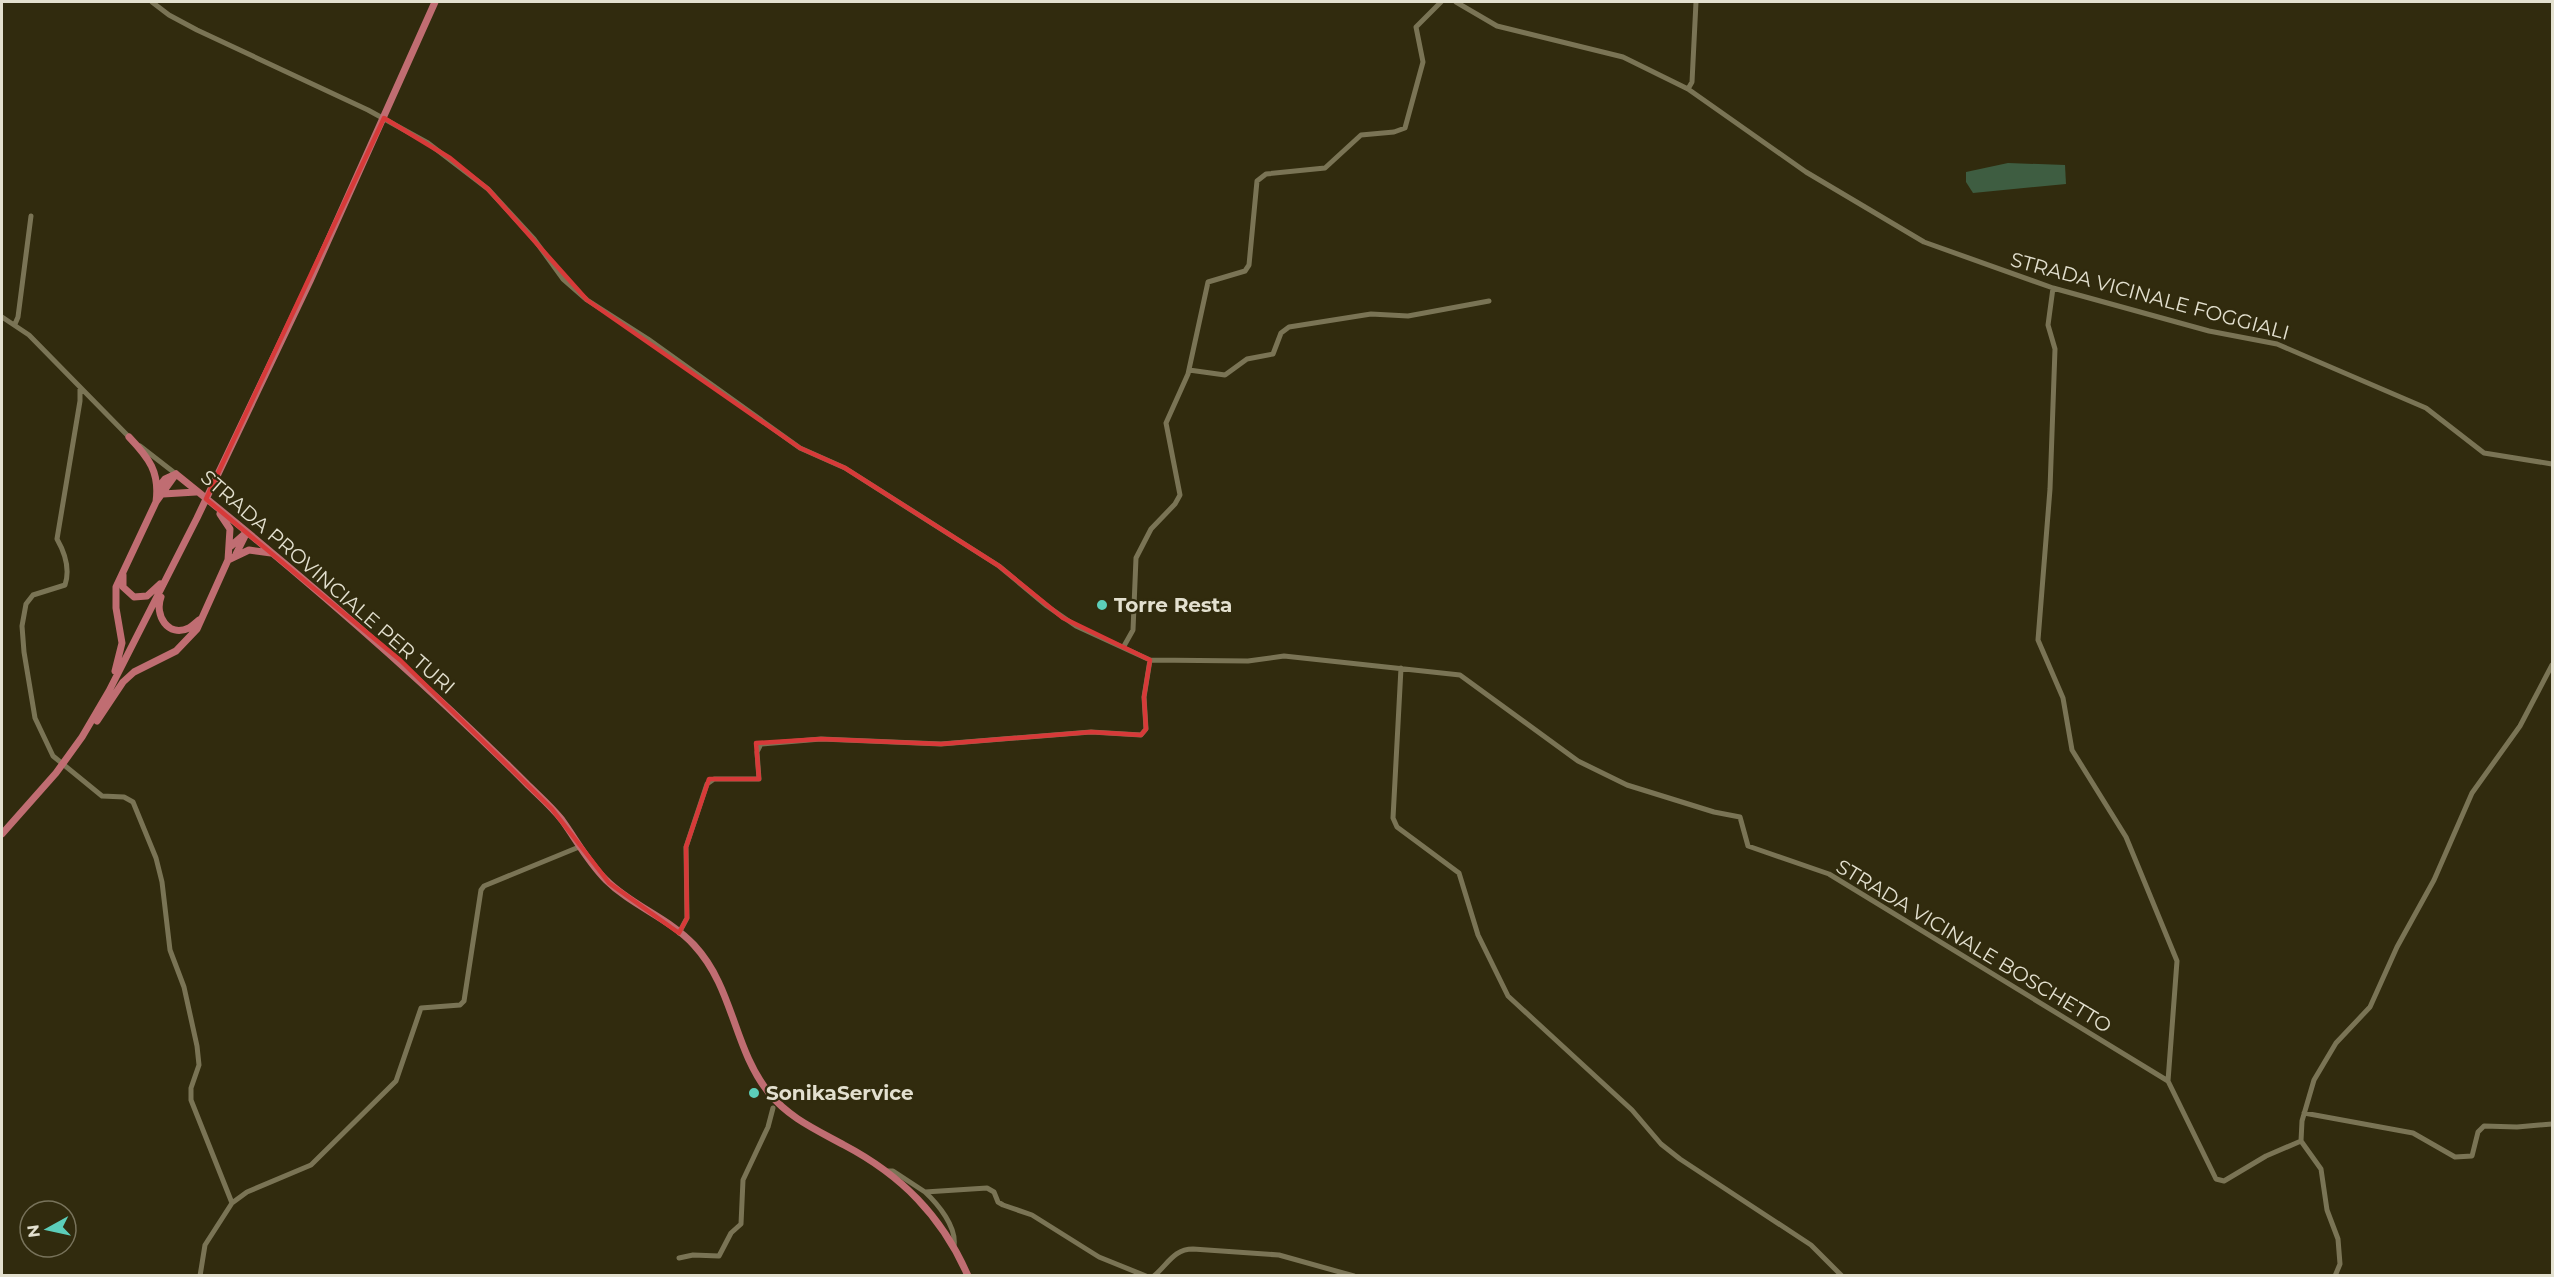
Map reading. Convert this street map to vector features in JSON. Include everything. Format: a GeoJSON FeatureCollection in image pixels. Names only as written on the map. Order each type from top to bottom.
{"type":"FeatureCollection","features":[{"type":"Feature","properties":{"kind":"main road"},"geometry":{"type":"LineString","coordinates":[[2,834],[56,773],[82,737],[109,691],[218,474],[394,96],[435,2]]}},
{"type":"Feature","properties":{"kind":"main road"},"geometry":{"type":"LineString","coordinates":[[129,437],[150,459],[156,471],[160,491]]}},
{"type":"Feature","properties":{"kind":"main road"},"geometry":{"type":"LineString","coordinates":[[109,691],[122,643],[115,596],[124,570],[160,491],[176,474]]}},
{"type":"Feature","properties":{"kind":"main road","name":"STRADA PROVINCIALE PER TURI"},"geometry":{"type":"LineString","coordinates":[[176,474],[277,555],[400,660],[552,809],[590,864],[609,883],[631,902],[695,946],[726,994],[744,1053],[769,1093],[804,1124],[888,1171],[926,1205],[954,1246],[968,1275]]}},
{"type":"Feature","properties":{"kind":"main road"},"geometry":{"type":"LineString","coordinates":[[82,737],[91,729],[123,682],[140,668],[176,651],[189,640],[203,617],[228,560],[231,546],[228,522],[201,495],[189,490],[160,491]]}},
{"type":"Feature","properties":{"kind":"main road"},"geometry":{"type":"LineString","coordinates":[[231,546],[247,532]]}},
{"type":"Feature","properties":{"kind":"main road"},"geometry":{"type":"LineString","coordinates":[[228,560],[236,554],[247,532]]}},
{"type":"Feature","properties":{"kind":"main road"},"geometry":{"type":"LineString","coordinates":[[236,554],[258,550],[277,555]]}},
{"type":"Feature","properties":{"kind":"main road"},"geometry":{"type":"LineString","coordinates":[[124,570],[123,587],[134,597],[142,597],[151,594],[176,560]]}},
{"type":"Feature","properties":{"kind":"main road"},"geometry":{"type":"LineString","coordinates":[[176,560],[159,603],[162,621],[182,630],[203,617]]}},
{"type":"Feature","properties":{"kind":"street","name":"STRADA VICINALE BOSCHETTO"},"geometry":{"type":"LineString","coordinates":[[152,2],[169,15],[197,30],[411,132],[450,158],[488,189],[516,217],[573,289],[648,339],[800,448],[845,468],[991,560],[1063,618],[1150,660],[1248,661],[1284,656],[1460,675],[1578,761],[1628,785],[1714,812],[1740,817],[1748,846],[1829,874],[2168,1081]]}},
{"type":"Feature","properties":{"kind":"street"},"geometry":{"type":"LineString","coordinates":[[1124,646],[1133,630],[1136,558],[1151,529],[1175,504],[1180,495],[1166,423],[1189,370],[1208,282],[1245,271],[1249,265],[1259,178],[1266,174],[1325,168],[1361,135],[1395,132],[1405,128],[1423,62],[1416,27],[1441,2]]}},
{"type":"Feature","properties":{"kind":"street","name":"STRADA VICINALE FOGGIALI"},"geometry":{"type":"LineString","coordinates":[[1456,2],[1497,26],[1623,57],[1688,89],[1806,172],[1924,242],[2053,288],[2209,331],[2277,344],[2426,408],[2464,434],[2484,453],[2553,464]]}},
{"type":"Feature","properties":{"kind":"street"},"geometry":{"type":"LineString","coordinates":[[1688,89],[1692,82],[1696,2]]}},
{"type":"Feature","properties":{"kind":"street"},"geometry":{"type":"LineString","coordinates":[[15,324],[18,317],[31,216]]}},
{"type":"Feature","properties":{"kind":"street"},"geometry":{"type":"LineString","coordinates":[[2053,288],[2049,325],[2055,349],[2050,489],[2038,640],[2063,698],[2072,750],[2126,837],[2177,961],[2168,1081],[2216,1179],[2224,1181],[2266,1156],[2301,1141]]}},
{"type":"Feature","properties":{"kind":"street"},"geometry":{"type":"LineString","coordinates":[[1189,370],[1219,375],[1228,374],[1247,359],[1273,354],[1281,333],[1289,327],[1371,314],[1408,316],[1489,302]]}},
{"type":"Feature","properties":{"kind":"street","name":"STRADA PROVINCIALE PER TURI"},"geometry":{"type":"LineString","coordinates":[[2,317],[15,324],[47,353],[129,437],[176,474]]}},
{"type":"Feature","properties":{"kind":"street"},"geometry":{"type":"LineString","coordinates":[[80,389],[80,401],[57,539],[63,550],[68,577],[65,585],[33,595],[26,604],[22,626],[35,718],[53,756],[102,796],[124,797],[133,802],[156,858],[162,882],[168,940],[184,987],[200,1065],[191,1088],[191,1100],[232,1203]]}},
{"type":"Feature","properties":{"kind":"street"},"geometry":{"type":"LineString","coordinates":[[679,933],[687,918],[686,847],[707,784],[714,779],[759,779],[757,752],[761,744],[831,739],[941,744],[1091,732],[1141,735],[1146,729],[1144,697],[1150,660]]}},
{"type":"Feature","properties":{"kind":"street"},"geometry":{"type":"LineString","coordinates":[[2335,1275],[2340,1264],[2338,1239],[2326,1210],[2322,1169],[2301,1141],[2304,1113],[2314,1080],[2336,1043],[2370,1006],[2397,947],[2434,880],[2472,793],[2520,726],[2553,665]]}},
{"type":"Feature","properties":{"kind":"street"},"geometry":{"type":"LineString","coordinates":[[1401,668],[1393,818],[1397,827],[1459,873],[1478,936],[1508,996],[1632,1110],[1661,1144],[1680,1159],[1811,1245],[1842,1275]]}},
{"type":"Feature","properties":{"kind":"street"},"geometry":{"type":"LineString","coordinates":[[200,1275],[205,1245],[232,1203],[247,1192],[311,1166],[396,1081],[421,1008],[460,1005],[464,1002],[483,886],[579,847]]}},
{"type":"Feature","properties":{"kind":"street"},"geometry":{"type":"LineString","coordinates":[[679,1258],[693,1255],[718,1256],[731,1233],[741,1224],[743,1180],[768,1127],[773,1108]]}},
{"type":"Feature","properties":{"kind":"street"},"geometry":{"type":"LineString","coordinates":[[2304,1113],[2413,1133],[2446,1153],[2463,1158],[2472,1156],[2480,1128],[2484,1126],[2517,1127],[2553,1124]]}},
{"type":"Feature","properties":{"kind":"street"},"geometry":{"type":"LineString","coordinates":[[888,1171],[893,1171],[925,1192],[945,1217],[955,1239],[954,1246]]}},
{"type":"Feature","properties":{"kind":"street"},"geometry":{"type":"LineString","coordinates":[[925,1192],[966,1187],[987,1188],[994,1191],[998,1203],[1032,1215],[1098,1257],[1146,1275]]}},
{"type":"Feature","properties":{"kind":"street"},"geometry":{"type":"LineString","coordinates":[[1154,1275],[1183,1249],[1193,1249],[1279,1255],[1354,1275]]}},
{"type":"Feature","properties":{"kind":"highlighted area"},"geometry":{"type":"Polygon","coordinates":[[[384,118],[450,158],[488,189],[587,300],[800,448],[845,468],[999,566],[1063,618],[1150,660],[1144,697],[1146,729],[1141,735],[1091,732],[941,744],[821,739],[756,743],[759,779],[709,779],[686,847],[687,918],[679,933],[609,883],[552,809],[400,660],[206,499],[384,118]]]}},
{"type":"Feature","properties":{"kind":"green space"},"geometry":{"type":"Polygon","coordinates":[[[2008,163],[2065,165],[2066,184],[1973,193],[1966,182],[1966,172],[2008,163]]]}},
{"type":"Feature","properties":{"kind":"place","name":"Torre Resta"},"geometry":{"type":"Point","coordinates":[1102,605]}},
{"type":"Feature","properties":{"kind":"place","name":"SonikaService"},"geometry":{"type":"Point","coordinates":[754,1093]}}]}
